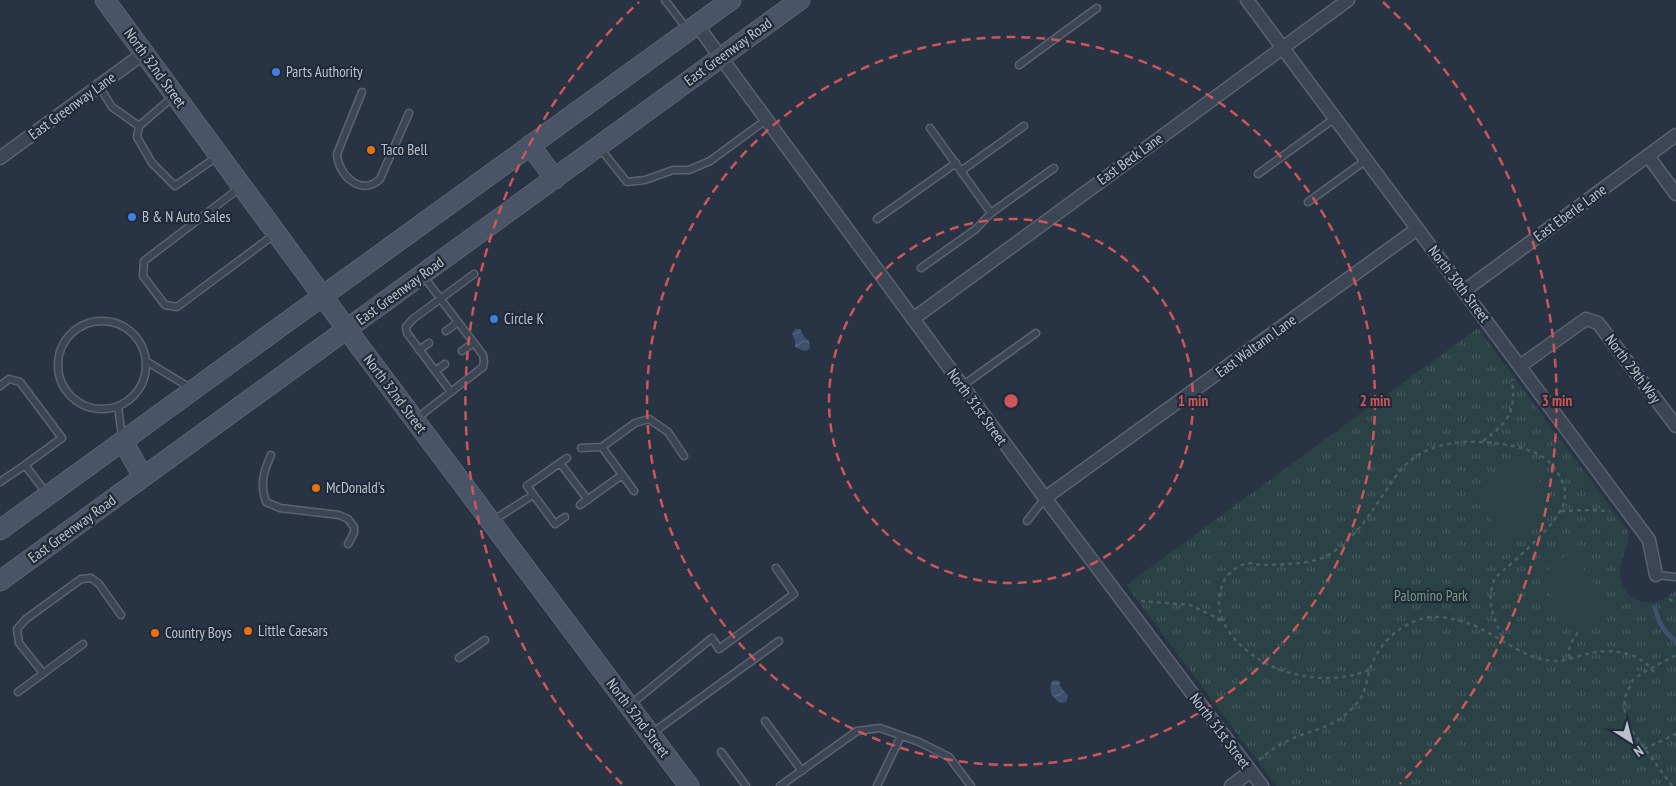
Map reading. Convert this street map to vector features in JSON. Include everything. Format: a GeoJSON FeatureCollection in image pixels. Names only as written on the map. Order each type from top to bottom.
{"type":"FeatureCollection","features":[{"type":"Feature","properties":{"kind":"main road","name":"North 32nd Street"},"geometry":{"type":"LineString","coordinates":[[105,0],[347,330],[689,786]]}},
{"type":"Feature","properties":{"kind":"main road"},"geometry":{"type":"LineString","coordinates":[[0,530],[731,0]]}},
{"type":"Feature","properties":{"kind":"main road","name":"East Greenway Road"},"geometry":{"type":"LineString","coordinates":[[0,581],[800,0]]}},
{"type":"Feature","properties":{"kind":"main road"},"geometry":{"type":"LineString","coordinates":[[530,145],[555,178]]}},
{"type":"Feature","properties":{"kind":"main road"},"geometry":{"type":"LineString","coordinates":[[123,440],[144,477]]}},
{"type":"Feature","properties":{"kind":"street","name":"North 30th Street"},"geometry":{"type":"LineString","coordinates":[[1247,0],[1649,540],[1656,575]]}},
{"type":"Feature","properties":{"kind":"street","name":"East Beck Lane"},"geometry":{"type":"LineString","coordinates":[[913,319],[1348,0]]}},
{"type":"Feature","properties":{"kind":"street","name":"North 31st Street"},"geometry":{"type":"LineString","coordinates":[[692,28],[720,58],[1045,498],[1262,786]]}},
{"type":"Feature","properties":{"kind":"street","name":"East Greenway Lane"},"geometry":{"type":"LineString","coordinates":[[0,158],[144,54]]}},
{"type":"Feature","properties":{"kind":"street","name":"East Eberle Lane"},"geometry":{"type":"LineString","coordinates":[[1464,291],[1676,135]]}},
{"type":"Feature","properties":{"kind":"street"},"geometry":{"type":"LineString","coordinates":[[1648,156],[1676,194]]}},
{"type":"Feature","properties":{"kind":"street","name":"East Waltann Lane"},"geometry":{"type":"LineString","coordinates":[[1045,498],[1417,228]]}},
{"type":"Feature","properties":{"kind":"street","name":"North 29th Way"},"geometry":{"type":"LineString","coordinates":[[1520,366],[1586,319],[1598,322],[1676,426]]}},
{"type":"Feature","properties":{"kind":"street"},"geometry":{"type":"LineString","coordinates":[[1231,786],[1251,771]]}},
{"type":"Feature","properties":{"kind":"lane"},"geometry":{"type":"LineString","coordinates":[[665,0],[692,28]]}},
{"type":"Feature","properties":{"kind":"lane"},"geometry":{"type":"LineString","coordinates":[[1018,65],[1097,8]]}},
{"type":"Feature","properties":{"kind":"lane"},"geometry":{"type":"LineString","coordinates":[[99,86],[112,107],[139,126]]}},
{"type":"Feature","properties":{"kind":"lane"},"geometry":{"type":"LineString","coordinates":[[362,92],[337,154],[337,162],[342,173],[359,185],[374,186],[380,180],[410,113]]}},
{"type":"Feature","properties":{"kind":"lane"},"geometry":{"type":"LineString","coordinates":[[175,96],[139,126],[136,137],[152,163],[175,186],[219,155]]}},
{"type":"Feature","properties":{"kind":"lane"},"geometry":{"type":"LineString","coordinates":[[1258,174],[1335,118]]}},
{"type":"Feature","properties":{"kind":"lane"},"geometry":{"type":"LineString","coordinates":[[598,146],[627,182],[645,180],[673,170],[689,170],[710,161],[766,120]]}},
{"type":"Feature","properties":{"kind":"lane"},"geometry":{"type":"LineString","coordinates":[[961,171],[1024,126]]}},
{"type":"Feature","properties":{"kind":"lane"},"geometry":{"type":"LineString","coordinates":[[930,128],[991,213]]}},
{"type":"Feature","properties":{"kind":"lane"},"geometry":{"type":"LineString","coordinates":[[1308,202],[1366,160]]}},
{"type":"Feature","properties":{"kind":"lane"},"geometry":{"type":"LineString","coordinates":[[876,219],[956,163]]}},
{"type":"Feature","properties":{"kind":"lane"},"geometry":{"type":"LineString","coordinates":[[921,268],[976,229],[991,213],[1054,168]]}},
{"type":"Feature","properties":{"kind":"lane"},"geometry":{"type":"LineString","coordinates":[[242,186],[144,261],[143,276],[165,305],[177,307],[276,233]]}},
{"type":"Feature","properties":{"kind":"lane"},"geometry":{"type":"LineString","coordinates":[[451,392],[407,333],[406,327],[413,319],[474,274]]}},
{"type":"Feature","properties":{"kind":"lane"},"geometry":{"type":"LineString","coordinates":[[415,420],[483,366],[484,362],[483,355],[422,275]]}},
{"type":"Feature","properties":{"kind":"lane"},"geometry":{"type":"LineString","coordinates":[[107,321],[121,325],[133,334],[142,346],[146,361],[145,375],[139,388],[130,398],[118,406],[98,410],[90,409],[77,402],[60,379],[58,365],[60,351],[67,338],[78,328],[92,322],[107,321]]}},
{"type":"Feature","properties":{"kind":"lane"},"geometry":{"type":"LineString","coordinates":[[446,330],[458,322]]}},
{"type":"Feature","properties":{"kind":"lane"},"geometry":{"type":"LineString","coordinates":[[962,386],[1036,333]]}},
{"type":"Feature","properties":{"kind":"lane"},"geometry":{"type":"LineString","coordinates":[[420,350],[429,343]]}},
{"type":"Feature","properties":{"kind":"lane"},"geometry":{"type":"LineString","coordinates":[[462,351],[473,343]]}},
{"type":"Feature","properties":{"kind":"lane"},"geometry":{"type":"LineString","coordinates":[[146,361],[193,390]]}},
{"type":"Feature","properties":{"kind":"lane"},"geometry":{"type":"LineString","coordinates":[[435,371],[445,364]]}},
{"type":"Feature","properties":{"kind":"lane"},"geometry":{"type":"LineString","coordinates":[[0,386],[9,379],[20,382],[62,438],[0,482]]}},
{"type":"Feature","properties":{"kind":"lane"},"geometry":{"type":"LineString","coordinates":[[118,406],[123,440]]}},
{"type":"Feature","properties":{"kind":"lane"},"geometry":{"type":"LineString","coordinates":[[581,448],[602,448],[635,422],[649,419],[668,432],[684,456]]}},
{"type":"Feature","properties":{"kind":"lane"},"geometry":{"type":"LineString","coordinates":[[602,448],[634,491]]}},
{"type":"Feature","properties":{"kind":"lane"},"geometry":{"type":"LineString","coordinates":[[271,455],[264,472],[262,490],[266,502],[280,508],[339,515],[348,519],[354,526],[354,533],[348,544]]}},
{"type":"Feature","properties":{"kind":"lane"},"geometry":{"type":"LineString","coordinates":[[565,517],[555,524],[527,486],[567,458]]}},
{"type":"Feature","properties":{"kind":"lane"},"geometry":{"type":"LineString","coordinates":[[560,463],[588,500]]}},
{"type":"Feature","properties":{"kind":"lane"},"geometry":{"type":"LineString","coordinates":[[25,464],[47,495]]}},
{"type":"Feature","properties":{"kind":"lane"},"geometry":{"type":"LineString","coordinates":[[580,506],[622,475]]}},
{"type":"Feature","properties":{"kind":"lane"},"geometry":{"type":"LineString","coordinates":[[491,522],[533,495]]}},
{"type":"Feature","properties":{"kind":"lane"},"geometry":{"type":"LineString","coordinates":[[1027,521],[1045,498]]}},
{"type":"Feature","properties":{"kind":"lane"},"geometry":{"type":"LineString","coordinates":[[629,706],[712,638],[719,649],[794,594],[776,568]]}},
{"type":"Feature","properties":{"kind":"lane"},"geometry":{"type":"LineString","coordinates":[[1656,575],[1676,577]]}},
{"type":"Feature","properties":{"kind":"lane"},"geometry":{"type":"LineString","coordinates":[[43,674],[19,643],[17,629],[26,619],[82,579],[91,578],[99,584],[121,615]]}},
{"type":"Feature","properties":{"kind":"lane"},"geometry":{"type":"LineString","coordinates":[[459,658],[485,640]]}},
{"type":"Feature","properties":{"kind":"lane"},"geometry":{"type":"LineString","coordinates":[[650,734],[779,641]]}},
{"type":"Feature","properties":{"kind":"lane"},"geometry":{"type":"LineString","coordinates":[[18,692],[82,644]]}},
{"type":"Feature","properties":{"kind":"lane"},"geometry":{"type":"LineString","coordinates":[[765,721],[802,771]]}},
{"type":"Feature","properties":{"kind":"lane"},"geometry":{"type":"LineString","coordinates":[[780,786],[857,731],[880,728],[919,742],[949,757],[971,786]]}},
{"type":"Feature","properties":{"kind":"lane"},"geometry":{"type":"LineString","coordinates":[[877,786],[901,736]]}},
{"type":"Feature","properties":{"kind":"lane"},"geometry":{"type":"LineString","coordinates":[[721,752],[746,786]]}},
{"type":"Feature","properties":{"kind":"path"},"geometry":{"type":"LineString","coordinates":[[1481,442],[1498,429],[1509,414],[1514,400],[1512,377]]}},
{"type":"Feature","properties":{"kind":"path"},"geometry":{"type":"LineString","coordinates":[[1369,670],[1342,678],[1303,676],[1283,671],[1267,664],[1229,634],[1221,620],[1219,597],[1223,581],[1231,572],[1243,564],[1261,565],[1309,561],[1330,554],[1366,522],[1394,478],[1412,459],[1444,444],[1481,442],[1537,453],[1548,459],[1564,486],[1566,497],[1561,511],[1550,525],[1495,578],[1490,589],[1490,606],[1503,640]]}},
{"type":"Feature","properties":{"kind":"path"},"geometry":{"type":"LineString","coordinates":[[1561,511],[1610,511]]}},
{"type":"Feature","properties":{"kind":"path"},"geometry":{"type":"LineString","coordinates":[[1669,599],[1676,603]]}},
{"type":"Feature","properties":{"kind":"path"},"geometry":{"type":"LineString","coordinates":[[1141,600],[1190,606],[1221,620]]}},
{"type":"Feature","properties":{"kind":"path"},"geometry":{"type":"LineString","coordinates":[[1259,760],[1276,747],[1320,729],[1340,719],[1351,710],[1362,696],[1369,670],[1387,638],[1397,630],[1431,617],[1465,622],[1526,653],[1558,661],[1612,650],[1639,657],[1656,674]]}},
{"type":"Feature","properties":{"kind":"path"},"geometry":{"type":"LineString","coordinates":[[1570,658],[1568,653],[1571,643],[1578,632]]}},
{"type":"Feature","properties":{"kind":"path"},"geometry":{"type":"LineString","coordinates":[[1672,786],[1626,724],[1624,707],[1625,697],[1634,680],[1651,668],[1676,655]]}},
{"type":"Feature","properties":{"kind":"path"},"geometry":{"type":"LineString","coordinates":[[1644,749],[1676,734]]}},
{"type":"Feature","properties":{"kind":"green space","name":"Palomino Park"},"geometry":{"type":"Polygon","coordinates":[[[1478,328],[1628,531],[1628,542],[1621,564],[1620,576],[1623,586],[1628,593],[1635,599],[1651,602],[1669,596],[1676,589],[1676,786],[1276,786],[1126,585],[1478,328]]]}},
{"type":"Feature","properties":{"kind":"green space"},"geometry":{"type":"Polygon","coordinates":[[[1521,457],[1554,501],[1505,538],[1472,493],[1521,457]]]}},
{"type":"Feature","properties":{"kind":"green space"},"geometry":{"type":"Polygon","coordinates":[[[1571,552],[1614,610],[1580,635],[1538,577],[1571,552]]]}},
{"type":"Feature","properties":{"kind":"water"},"geometry":{"type":"Polygon","coordinates":[[[795,329],[800,329],[805,338],[809,340],[810,347],[808,350],[804,351],[795,347],[795,340],[792,334],[795,329]]]}},
{"type":"Feature","properties":{"kind":"water"},"geometry":{"type":"Polygon","coordinates":[[[1052,681],[1060,682],[1060,686],[1068,696],[1066,702],[1060,703],[1052,694],[1050,688],[1052,681]]]}},
{"type":"Feature","properties":{"kind":"waterway"},"geometry":{"type":"LineString","coordinates":[[1655,608],[1662,627],[1676,641]]}},
{"type":"Feature","properties":{"kind":"place","name":"Parts Authority"},"geometry":{"type":"Point","coordinates":[276,72]}},
{"type":"Feature","properties":{"kind":"place","name":"Taco Bell"},"geometry":{"type":"Point","coordinates":[371,150]}},
{"type":"Feature","properties":{"kind":"place","name":"B & N Auto Sales"},"geometry":{"type":"Point","coordinates":[132,217]}},
{"type":"Feature","properties":{"kind":"place","name":"Circle K"},"geometry":{"type":"Point","coordinates":[494,319]}},
{"type":"Feature","properties":{"kind":"place","name":"McDonald's"},"geometry":{"type":"Point","coordinates":[316,488]}},
{"type":"Feature","properties":{"kind":"place","name":"Little Caesars"},"geometry":{"type":"Point","coordinates":[248,631]}},
{"type":"Feature","properties":{"kind":"place","name":"Country Boys"},"geometry":{"type":"Point","coordinates":[155,633]}}]}
